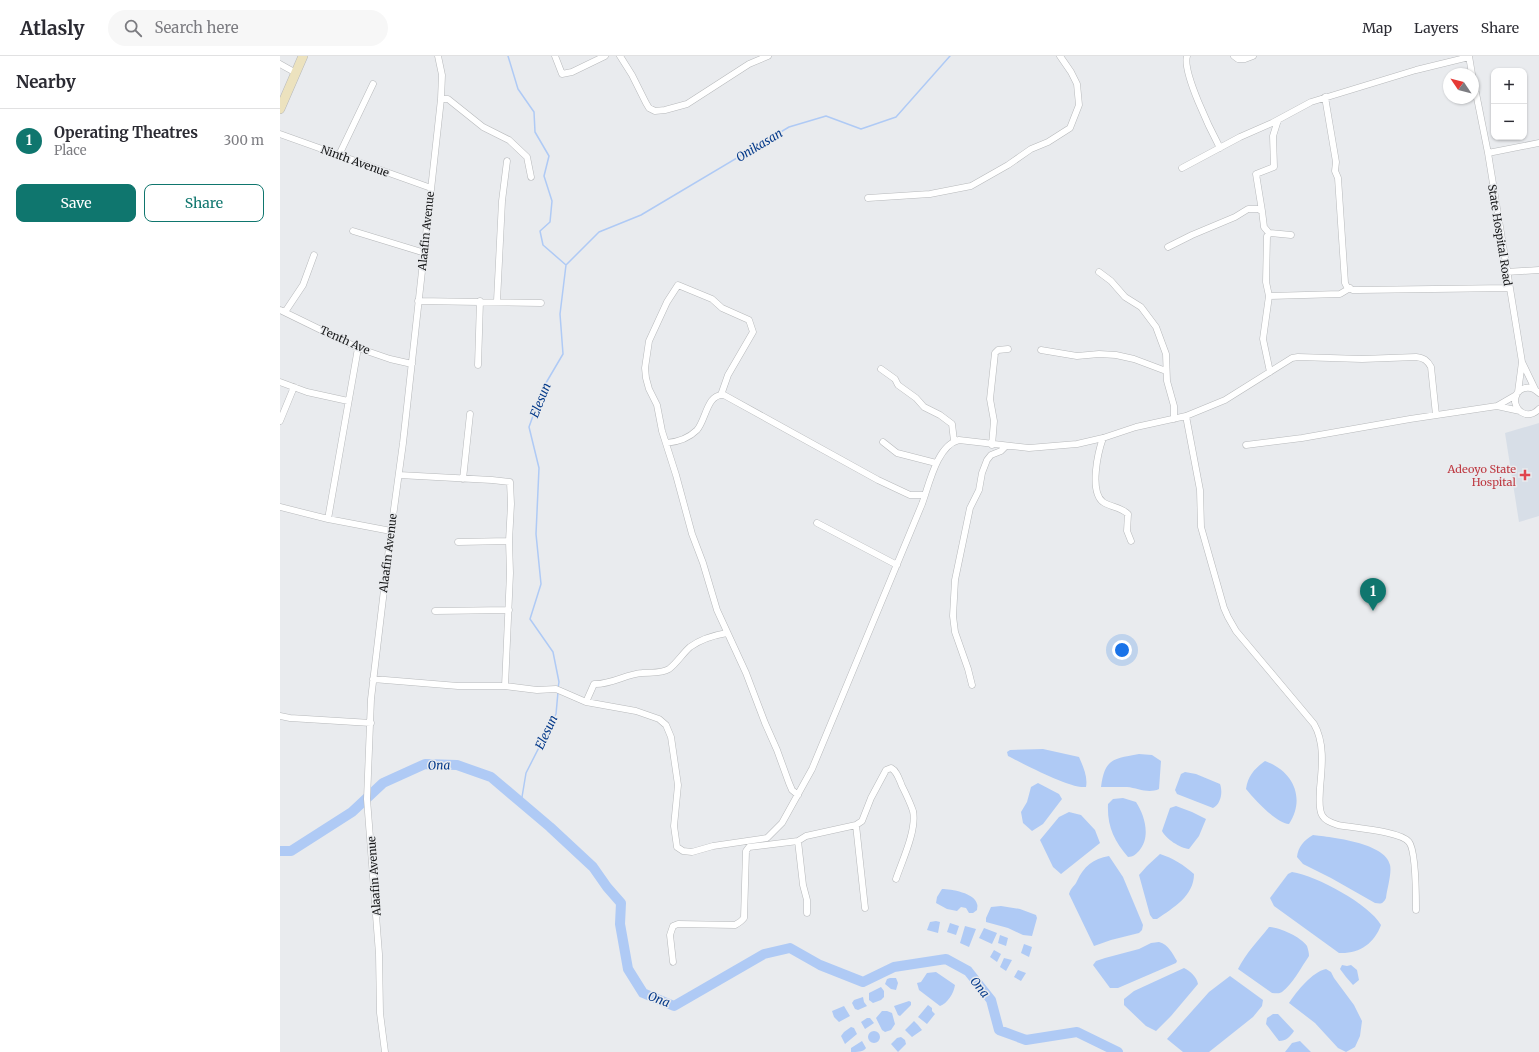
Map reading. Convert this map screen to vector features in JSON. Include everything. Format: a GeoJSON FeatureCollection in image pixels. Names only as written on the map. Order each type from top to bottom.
{"type":"FeatureCollection","features":[{"type":"Feature","properties":{"kind":"street"},"geometry":{"type":"LineString","coordinates":[[280,109],[303,56]]}},
{"type":"Feature","properties":{"kind":"street","name":"Alaafin Avenue"},"geometry":{"type":"LineString","coordinates":[[385,1052],[380,1013],[379,954],[367,799],[367,774],[373,679],[399,475],[441,99],[442,75],[438,56]]}},
{"type":"Feature","properties":{"kind":"street"},"geometry":{"type":"LineString","coordinates":[[555,56],[562,74],[572,72],[604,56]]}},
{"type":"Feature","properties":{"kind":"street"},"geometry":{"type":"LineString","coordinates":[[620,56],[632,75],[649,108],[655,111],[687,104],[749,64],[768,56]]}},
{"type":"Feature","properties":{"kind":"street"},"geometry":{"type":"LineString","coordinates":[[868,198],[930,194],[970,186],[1008,165],[1031,149],[1048,142],[1070,128],[1079,105],[1078,84],[1060,56]]}},
{"type":"Feature","properties":{"kind":"street"},"geometry":{"type":"LineString","coordinates":[[1187,56],[1186,65],[1198,99],[1220,148]]}},
{"type":"Feature","properties":{"kind":"street"},"geometry":{"type":"LineString","coordinates":[[1234,56],[1238,59],[1245,59],[1253,56]]}},
{"type":"Feature","properties":{"kind":"street"},"geometry":{"type":"LineString","coordinates":[[1182,168],[1278,120],[1310,102],[1416,70],[1469,57],[1471,68]]}},
{"type":"Feature","properties":{"kind":"street"},"geometry":{"type":"LineString","coordinates":[[280,64],[296,73]]}},
{"type":"Feature","properties":{"kind":"street"},"geometry":{"type":"LineString","coordinates":[[339,156],[373,84]]}},
{"type":"Feature","properties":{"kind":"street"},"geometry":{"type":"LineString","coordinates":[[1325,97],[1336,162],[1335,171],[1338,178],[1345,283],[1350,288],[1358,290],[1509,288]]}},
{"type":"Feature","properties":{"kind":"street"},"geometry":{"type":"LineString","coordinates":[[441,99],[448,99],[483,127],[509,140],[527,157],[531,177]]}},
{"type":"Feature","properties":{"kind":"street","name":"State Hospital Road"},"geometry":{"type":"LineString","coordinates":[[1478,104],[1488,153],[1506,272],[1522,362],[1517,394]]}},
{"type":"Feature","properties":{"kind":"street"},"geometry":{"type":"LineString","coordinates":[[1278,120],[1273,136],[1274,167],[1256,174],[1264,227],[1269,233],[1291,236]]}},
{"type":"Feature","properties":{"kind":"street","name":"Ninth Avenue"},"geometry":{"type":"LineString","coordinates":[[280,134],[431,188]]}},
{"type":"Feature","properties":{"kind":"street"},"geometry":{"type":"LineString","coordinates":[[1488,153],[1539,142]]}},
{"type":"Feature","properties":{"kind":"street"},"geometry":{"type":"LineString","coordinates":[[497,301],[502,201],[507,160]]}},
{"type":"Feature","properties":{"kind":"street"},"geometry":{"type":"LineString","coordinates":[[1168,247],[1192,234],[1235,217],[1248,209],[1258,209],[1262,211]]}},
{"type":"Feature","properties":{"kind":"street"},"geometry":{"type":"LineString","coordinates":[[353,231],[425,253]]}},
{"type":"Feature","properties":{"kind":"street"},"geometry":{"type":"LineString","coordinates":[[1269,233],[1267,236],[1266,282],[1269,296],[1262,339],[1270,372]]}},
{"type":"Feature","properties":{"kind":"street"},"geometry":{"type":"LineString","coordinates":[[282,311],[303,285],[314,255]]}},
{"type":"Feature","properties":{"kind":"street"},"geometry":{"type":"LineString","coordinates":[[1506,272],[1539,270]]}},
{"type":"Feature","properties":{"kind":"street"},"geometry":{"type":"LineString","coordinates":[[1099,272],[1125,297],[1141,307],[1149,316],[1160,334],[1166,354],[1167,381],[1174,406],[1174,418]]}},
{"type":"Feature","properties":{"kind":"street"},"geometry":{"type":"LineString","coordinates":[[666,443],[681,440],[696,431],[701,426],[713,399],[720,395],[728,375],[753,332],[749,320],[722,308],[712,299],[678,285],[667,302],[649,341],[645,368],[649,389],[657,405],[662,431],[692,534],[703,563],[710,591],[746,673],[789,784],[792,790],[798,795]]}},
{"type":"Feature","properties":{"kind":"street"},"geometry":{"type":"LineString","coordinates":[[1269,296],[1340,294],[1350,288]]}},
{"type":"Feature","properties":{"kind":"street"},"geometry":{"type":"LineString","coordinates":[[418,300],[541,303]]}},
{"type":"Feature","properties":{"kind":"street"},"geometry":{"type":"LineString","coordinates":[[478,365],[480,301]]}},
{"type":"Feature","properties":{"kind":"street","name":"Tenth Ave"},"geometry":{"type":"LineString","coordinates":[[282,311],[358,348],[390,359],[412,364]]}},
{"type":"Feature","properties":{"kind":"street"},"geometry":{"type":"LineString","coordinates":[[328,519],[358,348]]}},
{"type":"Feature","properties":{"kind":"street"},"geometry":{"type":"LineString","coordinates":[[992,444],[994,421],[990,399],[995,353],[998,350],[1008,349]]}},
{"type":"Feature","properties":{"kind":"street"},"geometry":{"type":"LineString","coordinates":[[1041,350],[1077,356],[1099,354],[1116,355],[1134,359],[1166,371]]}},
{"type":"Feature","properties":{"kind":"street"},"geometry":{"type":"LineString","coordinates":[[373,679],[458,686],[504,686],[537,690],[560,690],[586,702],[636,711],[653,716],[666,725],[671,737],[678,785],[674,826],[677,847],[680,850],[692,852],[713,846],[767,838],[782,823],[812,769],[897,565],[936,464],[949,444],[959,440],[1029,448],[1077,444],[1103,438],[1136,427],[1186,416],[1224,400],[1292,358],[1298,357],[1362,359],[1416,356],[1422,358],[1428,361],[1431,367],[1436,415]]}},
{"type":"Feature","properties":{"kind":"street"},"geometry":{"type":"LineString","coordinates":[[1522,362],[1537,391]]}},
{"type":"Feature","properties":{"kind":"street"},"geometry":{"type":"LineString","coordinates":[[881,369],[895,379],[898,385],[916,398],[924,407],[940,415],[952,424],[954,441]]}},
{"type":"Feature","properties":{"kind":"street"},"geometry":{"type":"LineString","coordinates":[[280,382],[294,388],[348,401]]}},
{"type":"Feature","properties":{"kind":"street"},"geometry":{"type":"LineString","coordinates":[[280,421],[294,388]]}},
{"type":"Feature","properties":{"kind":"street"},"geometry":{"type":"LineString","coordinates":[[1497,406],[1524,388],[1537,391]]}},
{"type":"Feature","properties":{"kind":"street"},"geometry":{"type":"LineString","coordinates":[[1517,394],[1515,402],[1520,411]]}},
{"type":"Feature","properties":{"kind":"street"},"geometry":{"type":"LineString","coordinates":[[720,395],[738,402],[878,480],[910,495],[925,495]]}},
{"type":"Feature","properties":{"kind":"street"},"geometry":{"type":"LineString","coordinates":[[1246,445],[1302,438],[1497,406],[1529,414],[1536,412],[1539,409]]}},
{"type":"Feature","properties":{"kind":"street"},"geometry":{"type":"LineString","coordinates":[[462,479],[470,414]]}},
{"type":"Feature","properties":{"kind":"street"},"geometry":{"type":"LineString","coordinates":[[1186,416],[1200,490],[1201,527],[1228,617],[1236,631],[1314,724],[1318,732],[1321,739],[1322,766],[1320,804],[1322,816],[1338,825],[1387,833],[1402,837],[1409,842],[1413,851],[1416,910]]}},
{"type":"Feature","properties":{"kind":"street"},"geometry":{"type":"LineString","coordinates":[[1103,438],[1099,451],[1097,468],[1097,494],[1103,502],[1128,514],[1127,531],[1131,541]]}},
{"type":"Feature","properties":{"kind":"street"},"geometry":{"type":"LineString","coordinates":[[883,442],[897,453],[936,464]]}},
{"type":"Feature","properties":{"kind":"street"},"geometry":{"type":"LineString","coordinates":[[972,685],[968,668],[955,632],[953,616],[955,580],[970,508],[979,490],[986,463],[991,455],[1001,451],[1006,446]]}},
{"type":"Feature","properties":{"kind":"street"},"geometry":{"type":"LineString","coordinates":[[399,475],[510,482],[509,610],[504,686]]}},
{"type":"Feature","properties":{"kind":"street"},"geometry":{"type":"LineString","coordinates":[[280,507],[328,519],[391,531]]}},
{"type":"Feature","properties":{"kind":"street"},"geometry":{"type":"LineString","coordinates":[[817,523],[897,565]]}},
{"type":"Feature","properties":{"kind":"street"},"geometry":{"type":"LineString","coordinates":[[458,542],[509,541]]}},
{"type":"Feature","properties":{"kind":"street"},"geometry":{"type":"LineString","coordinates":[[435,610],[509,610]]}},
{"type":"Feature","properties":{"kind":"street"},"geometry":{"type":"LineString","coordinates":[[586,702],[594,684],[618,680],[628,675],[654,673],[668,670],[691,646],[714,635],[728,633]]}},
{"type":"Feature","properties":{"kind":"street"},"geometry":{"type":"LineString","coordinates":[[280,716],[290,718],[371,723]]}},
{"type":"Feature","properties":{"kind":"street"},"geometry":{"type":"LineString","coordinates":[[673,962],[670,935],[673,926],[678,924],[734,925],[744,918],[746,851],[749,847],[798,841],[806,836],[856,825],[862,821],[871,798],[888,768],[893,769],[896,773],[910,802],[914,821],[912,833],[896,879]]}},
{"type":"Feature","properties":{"kind":"street"},"geometry":{"type":"LineString","coordinates":[[856,825],[865,908]]}},
{"type":"Feature","properties":{"kind":"street"},"geometry":{"type":"LineString","coordinates":[[770,834],[775,845]]}},
{"type":"Feature","properties":{"kind":"street"},"geometry":{"type":"LineString","coordinates":[[798,841],[803,885],[807,900],[807,913]]}},
{"type":"Feature","properties":{"kind":"shaded area","name":"Adeoyo State Hospital"},"geometry":{"type":"Polygon","coordinates":[[[1539,423],[1539,516],[1519,522],[1505,433],[1539,423]]]}},
{"type":"Feature","properties":{"kind":"water"},"geometry":{"type":"Polygon","coordinates":[[[1043,749],[1079,757],[1086,775],[1086,787],[1079,787],[1069,784],[1047,775],[1008,756],[1007,752],[1010,750],[1043,749]]]}},
{"type":"Feature","properties":{"kind":"water"},"geometry":{"type":"Polygon","coordinates":[[[1139,754],[1152,755],[1161,761],[1159,789],[1147,791],[1127,787],[1101,787],[1105,770],[1108,765],[1117,759],[1139,754]]]}},
{"type":"Feature","properties":{"kind":"water"},"geometry":{"type":"Polygon","coordinates":[[[1265,761],[1283,771],[1294,786],[1296,805],[1294,814],[1289,824],[1272,815],[1246,789],[1248,780],[1252,773],[1265,761]]]}},
{"type":"Feature","properties":{"kind":"water"},"geometry":{"type":"Polygon","coordinates":[[[1185,772],[1196,774],[1220,784],[1221,798],[1216,806],[1213,808],[1177,794],[1175,790],[1181,774],[1185,772]]]}},
{"type":"Feature","properties":{"kind":"water"},"geometry":{"type":"Polygon","coordinates":[[[1038,783],[1059,794],[1062,799],[1043,824],[1032,831],[1023,823],[1021,812],[1027,802],[1031,787],[1038,783]]]}},
{"type":"Feature","properties":{"kind":"water"},"geometry":{"type":"Polygon","coordinates":[[[1123,798],[1136,802],[1144,820],[1146,833],[1143,845],[1139,851],[1130,857],[1128,857],[1123,851],[1112,833],[1108,812],[1108,804],[1113,799],[1123,798]]]}},
{"type":"Feature","properties":{"kind":"water"},"geometry":{"type":"Polygon","coordinates":[[[1176,806],[1206,819],[1199,836],[1189,849],[1174,843],[1162,831],[1170,808],[1176,806]]]}},
{"type":"Feature","properties":{"kind":"water"},"geometry":{"type":"Polygon","coordinates":[[[1069,812],[1081,815],[1095,830],[1100,843],[1061,874],[1053,867],[1040,840],[1059,817],[1069,812]]]}},
{"type":"Feature","properties":{"kind":"water"},"geometry":{"type":"Polygon","coordinates":[[[1313,835],[1357,842],[1379,851],[1386,857],[1390,865],[1390,872],[1386,898],[1384,901],[1375,903],[1303,864],[1297,857],[1300,847],[1313,835]]]}},
{"type":"Feature","properties":{"kind":"water"},"geometry":{"type":"Polygon","coordinates":[[[1160,854],[1178,862],[1194,874],[1190,889],[1182,901],[1157,919],[1153,919],[1150,915],[1139,875],[1160,854]]]}},
{"type":"Feature","properties":{"kind":"water"},"geometry":{"type":"Polygon","coordinates":[[[1109,856],[1123,877],[1143,925],[1142,930],[1139,933],[1094,946],[1069,894],[1086,867],[1098,859],[1109,856]]]}},
{"type":"Feature","properties":{"kind":"water"},"geometry":{"type":"Polygon","coordinates":[[[1292,872],[1315,879],[1328,885],[1366,908],[1381,925],[1374,938],[1359,950],[1339,953],[1274,906],[1270,898],[1288,874],[1292,872]]]}},
{"type":"Feature","properties":{"kind":"water"},"geometry":{"type":"Polygon","coordinates":[[[942,889],[957,891],[972,897],[977,904],[977,910],[973,913],[969,913],[966,908],[961,907],[957,911],[947,909],[936,903],[937,897],[942,889]]]}},
{"type":"Feature","properties":{"kind":"water"},"geometry":{"type":"Polygon","coordinates":[[[1001,906],[1020,909],[1036,915],[1037,918],[1032,936],[1023,935],[1008,928],[986,922],[986,918],[991,907],[1001,906]]]}},
{"type":"Feature","properties":{"kind":"water"},"geometry":{"type":"Polygon","coordinates":[[[930,922],[940,922],[938,933],[927,930],[930,922]]]}},
{"type":"Feature","properties":{"kind":"water"},"geometry":{"type":"Polygon","coordinates":[[[950,923],[959,926],[956,935],[947,932],[950,923]]]}},
{"type":"Feature","properties":{"kind":"water"},"geometry":{"type":"Polygon","coordinates":[[[965,926],[976,929],[969,947],[960,943],[965,926]]]}},
{"type":"Feature","properties":{"kind":"water"},"geometry":{"type":"Polygon","coordinates":[[[1269,927],[1284,931],[1300,939],[1307,946],[1309,954],[1293,980],[1286,989],[1279,993],[1272,993],[1238,969],[1248,952],[1269,927]]]}},
{"type":"Feature","properties":{"kind":"water"},"geometry":{"type":"Polygon","coordinates":[[[984,928],[997,933],[992,944],[979,938],[984,928]]]}},
{"type":"Feature","properties":{"kind":"water"},"geometry":{"type":"Polygon","coordinates":[[[1000,935],[1008,938],[1006,946],[998,943],[1000,935]]]}},
{"type":"Feature","properties":{"kind":"water"},"geometry":{"type":"Polygon","coordinates":[[[1159,942],[1170,950],[1177,961],[1176,963],[1118,988],[1110,988],[1093,965],[1096,961],[1139,949],[1151,943],[1159,942]]]}},
{"type":"Feature","properties":{"kind":"water"},"geometry":{"type":"Polygon","coordinates":[[[1024,944],[1032,947],[1029,957],[1021,953],[1024,944]]]}},
{"type":"Feature","properties":{"kind":"water"},"geometry":{"type":"Polygon","coordinates":[[[994,950],[1001,954],[997,962],[990,957],[994,950]]]}},
{"type":"Feature","properties":{"kind":"water"},"geometry":{"type":"Polygon","coordinates":[[[1004,958],[1012,960],[1006,971],[1000,967],[1004,958]]]}},
{"type":"Feature","properties":{"kind":"water"},"geometry":{"type":"Polygon","coordinates":[[[1342,965],[1351,965],[1357,970],[1359,980],[1353,985],[1340,969],[1342,965]]]}},
{"type":"Feature","properties":{"kind":"water"},"geometry":{"type":"Polygon","coordinates":[[[1184,968],[1193,974],[1198,984],[1156,1031],[1146,1026],[1124,1005],[1124,999],[1134,991],[1184,968]]]}},
{"type":"Feature","properties":{"kind":"water"},"geometry":{"type":"Polygon","coordinates":[[[1326,969],[1331,972],[1354,1005],[1362,1021],[1360,1036],[1355,1047],[1346,1052],[1338,1048],[1315,1023],[1289,1003],[1310,978],[1326,969]]]}},
{"type":"Feature","properties":{"kind":"water"},"geometry":{"type":"Polygon","coordinates":[[[1018,970],[1026,973],[1021,981],[1014,977],[1018,970]]]}},
{"type":"Feature","properties":{"kind":"water"},"geometry":{"type":"Polygon","coordinates":[[[936,972],[955,985],[950,998],[940,1006],[919,990],[917,983],[921,982],[927,973],[936,972]]]}},
{"type":"Feature","properties":{"kind":"water"},"geometry":{"type":"Polygon","coordinates":[[[1230,976],[1263,1000],[1262,1006],[1253,1017],[1209,1052],[1183,1052],[1167,1039],[1209,992],[1230,976]]]}},
{"type":"Feature","properties":{"kind":"water"},"geometry":{"type":"Polygon","coordinates":[[[896,978],[898,983],[896,990],[891,989],[885,984],[887,979],[896,978]]]}},
{"type":"Feature","properties":{"kind":"water"},"geometry":{"type":"Polygon","coordinates":[[[881,987],[884,991],[884,997],[873,1003],[869,1000],[869,993],[881,987]]]}},
{"type":"Feature","properties":{"kind":"water"},"geometry":{"type":"Polygon","coordinates":[[[863,997],[867,1006],[858,1010],[855,1009],[852,1003],[854,1000],[863,997]]]}},
{"type":"Feature","properties":{"kind":"water"},"geometry":{"type":"Polygon","coordinates":[[[909,1001],[911,1002],[911,1005],[900,1016],[898,1015],[894,1006],[909,1001]]]}},
{"type":"Feature","properties":{"kind":"water"},"geometry":{"type":"Polygon","coordinates":[[[928,1005],[932,1008],[932,1011],[935,1014],[927,1024],[918,1017],[928,1005]]]}},
{"type":"Feature","properties":{"kind":"water"},"geometry":{"type":"Polygon","coordinates":[[[844,1006],[850,1016],[839,1022],[834,1017],[832,1011],[844,1006]]]}},
{"type":"Feature","properties":{"kind":"water"},"geometry":{"type":"Polygon","coordinates":[[[882,1011],[892,1013],[895,1024],[891,1030],[885,1032],[882,1030],[876,1018],[882,1011]]]}},
{"type":"Feature","properties":{"kind":"water"},"geometry":{"type":"Polygon","coordinates":[[[1273,1014],[1278,1014],[1294,1031],[1286,1039],[1279,1041],[1266,1024],[1267,1018],[1273,1014]]]}},
{"type":"Feature","properties":{"kind":"water"},"geometry":{"type":"Polygon","coordinates":[[[867,1018],[870,1018],[874,1023],[865,1029],[861,1022],[867,1018]]]}},
{"type":"Feature","properties":{"kind":"water"},"geometry":{"type":"Polygon","coordinates":[[[914,1021],[922,1030],[912,1037],[905,1030],[914,1021]]]}},
{"type":"Feature","properties":{"kind":"water"},"geometry":{"type":"Polygon","coordinates":[[[851,1027],[854,1028],[857,1034],[845,1044],[841,1036],[851,1027]]]}},
{"type":"Feature","properties":{"kind":"water"},"geometry":{"type":"Polygon","coordinates":[[[872,1031],[876,1031],[880,1037],[876,1043],[872,1043],[868,1039],[868,1035],[872,1031]]]}},
{"type":"Feature","properties":{"kind":"water"},"geometry":{"type":"Polygon","coordinates":[[[901,1037],[905,1040],[906,1044],[898,1052],[891,1044],[897,1038],[901,1037]]]}},
{"type":"Feature","properties":{"kind":"water"},"geometry":{"type":"Polygon","coordinates":[[[862,1041],[866,1048],[864,1050],[860,1052],[851,1052],[851,1048],[862,1041]]]}},
{"type":"Feature","properties":{"kind":"water"},"geometry":{"type":"Polygon","coordinates":[[[1300,1041],[1311,1052],[1285,1052],[1292,1043],[1300,1041]]]}},
{"type":"Feature","properties":{"kind":"waterway","name":"Elesun"},"geometry":{"type":"LineString","coordinates":[[508,56],[518,89],[534,112],[535,132],[549,156],[544,176],[552,201],[550,222],[540,231],[543,245],[566,265],[560,314],[563,354],[543,388],[529,427],[539,468],[536,534],[541,584],[530,619],[553,652],[559,682],[558,688]]}},
{"type":"Feature","properties":{"kind":"waterway","name":"Onikasan"},"geometry":{"type":"LineString","coordinates":[[566,265],[599,232],[641,215],[789,127],[826,116],[861,129],[896,117],[950,56]]}},
{"type":"Feature","properties":{"kind":"waterway","name":"Elesun"},"geometry":{"type":"LineString","coordinates":[[521,803],[526,773],[556,714],[558,692]]}},
{"type":"Feature","properties":{"kind":"waterway","name":"Ona"},"geometry":{"type":"LineString","coordinates":[[280,851],[291,851],[352,812],[383,783],[425,764],[457,765],[491,777],[550,827],[593,867],[607,887],[621,903],[620,924],[628,969],[643,993],[674,1006],[764,954],[790,948],[820,965],[863,982],[894,967],[946,959],[968,971],[991,1000],[999,1030],[1026,1040],[1077,1032],[1118,1052]]}},
{"type":"Feature","properties":{"kind":"place","name":"Adeoyo State Hospital"},"geometry":{"type":"Point","coordinates":[1525,475]}},
{"type":"Feature","properties":{"kind":"place","name":"Operating Theatres"},"geometry":{"type":"Point","coordinates":[1373,611]}}]}
